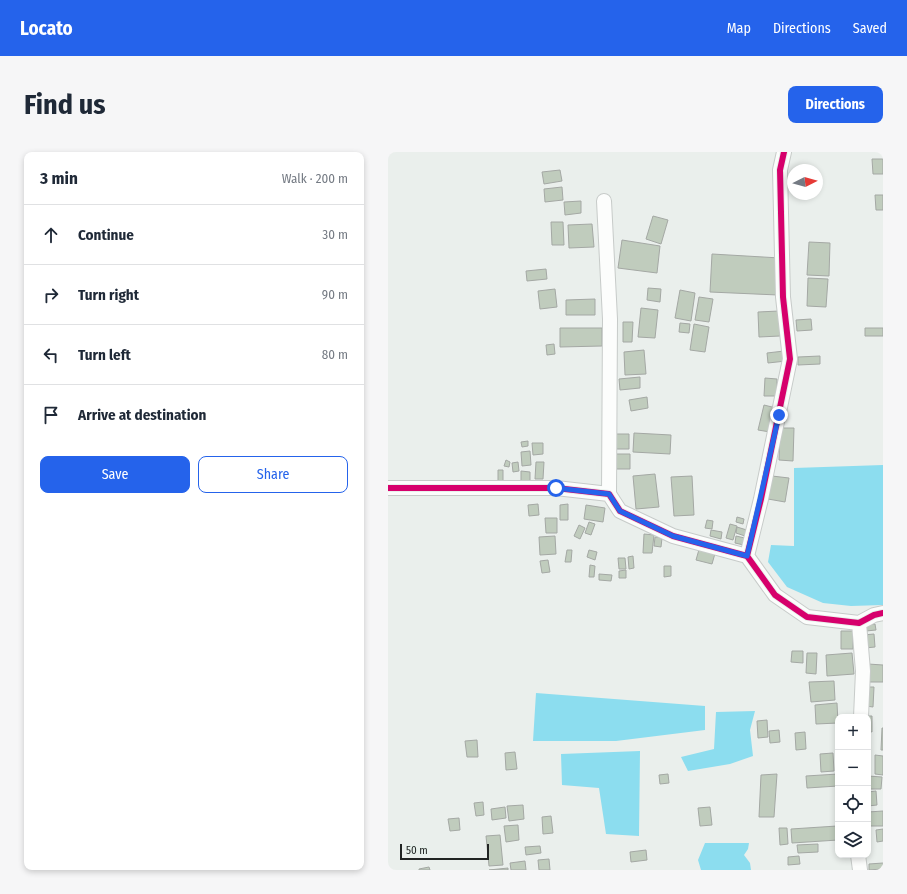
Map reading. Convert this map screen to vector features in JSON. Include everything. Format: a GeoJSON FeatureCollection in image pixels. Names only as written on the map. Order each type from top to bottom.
{"type":"FeatureCollection","features":[{"type":"Feature","properties":{"kind":"street"},"geometry":{"type":"LineString","coordinates":[[747,556],[761,499],[790,359],[783,297],[780,170],[784,152]]}},
{"type":"Feature","properties":{"kind":"street"},"geometry":{"type":"LineString","coordinates":[[604,201],[610,319],[609,494],[620,511],[673,536],[747,556],[775,595],[807,617],[859,623],[874,615],[883,613]]}},
{"type":"Feature","properties":{"kind":"street"},"geometry":{"type":"LineString","coordinates":[[388,488],[556,488],[609,494]]}},
{"type":"Feature","properties":{"kind":"street"},"geometry":{"type":"LineString","coordinates":[[859,623],[863,672],[861,714]]}},
{"type":"Feature","properties":{"kind":"street"},"geometry":{"type":"LineString","coordinates":[[858,858],[860,870]]}},
{"type":"Feature","properties":{"kind":"water"},"geometry":{"type":"Polygon","coordinates":[[[883,465],[883,605],[851,606],[823,603],[787,587],[768,562],[771,545],[794,546],[794,468],[883,465]]]}},
{"type":"Feature","properties":{"kind":"water"},"geometry":{"type":"Polygon","coordinates":[[[536,693],[705,706],[705,730],[616,741],[533,741],[536,693]]]}},
{"type":"Feature","properties":{"kind":"water"},"geometry":{"type":"Polygon","coordinates":[[[755,711],[750,730],[753,756],[730,764],[688,771],[681,757],[714,749],[716,712],[755,711]]]}},
{"type":"Feature","properties":{"kind":"water"},"geometry":{"type":"Polygon","coordinates":[[[640,751],[639,836],[606,834],[599,788],[562,785],[561,754],[640,751]]]}},
{"type":"Feature","properties":{"kind":"water"},"geometry":{"type":"Polygon","coordinates":[[[705,843],[749,843],[748,849],[744,855],[750,863],[751,870],[701,870],[698,860],[705,843]]]}},
{"type":"Feature","properties":{"kind":"building"},"geometry":{"type":"Polygon","coordinates":[[[872,159],[883,159],[883,174],[873,174],[872,159]]]}},
{"type":"Feature","properties":{"kind":"building"},"geometry":{"type":"Polygon","coordinates":[[[560,170],[562,181],[544,184],[542,172],[560,170]]]}},
{"type":"Feature","properties":{"kind":"building"},"geometry":{"type":"Polygon","coordinates":[[[562,187],[563,200],[545,202],[544,189],[562,187]]]}},
{"type":"Feature","properties":{"kind":"building"},"geometry":{"type":"Polygon","coordinates":[[[875,195],[883,195],[883,210],[876,210],[875,195]]]}},
{"type":"Feature","properties":{"kind":"building"},"geometry":{"type":"Polygon","coordinates":[[[581,201],[581,213],[565,215],[564,202],[581,201]]]}},
{"type":"Feature","properties":{"kind":"building"},"geometry":{"type":"Polygon","coordinates":[[[653,216],[668,220],[661,244],[646,239],[653,216]]]}},
{"type":"Feature","properties":{"kind":"building"},"geometry":{"type":"Polygon","coordinates":[[[551,222],[563,222],[564,245],[552,245],[551,222]]]}},
{"type":"Feature","properties":{"kind":"building"},"geometry":{"type":"Polygon","coordinates":[[[592,224],[594,247],[569,248],[568,225],[592,224]]]}},
{"type":"Feature","properties":{"kind":"building"},"geometry":{"type":"Polygon","coordinates":[[[622,240],[660,246],[657,273],[618,268],[622,240]]]}},
{"type":"Feature","properties":{"kind":"building"},"geometry":{"type":"Polygon","coordinates":[[[809,242],[830,243],[829,276],[807,275],[809,242]]]}},
{"type":"Feature","properties":{"kind":"building"},"geometry":{"type":"Polygon","coordinates":[[[712,254],[780,258],[778,295],[710,292],[712,254]]]}},
{"type":"Feature","properties":{"kind":"building"},"geometry":{"type":"Polygon","coordinates":[[[546,269],[547,279],[527,281],[526,271],[546,269]]]}},
{"type":"Feature","properties":{"kind":"building"},"geometry":{"type":"Polygon","coordinates":[[[808,278],[828,279],[826,307],[807,306],[808,278]]]}},
{"type":"Feature","properties":{"kind":"building"},"geometry":{"type":"Polygon","coordinates":[[[648,288],[661,289],[660,302],[647,300],[648,288]]]}},
{"type":"Feature","properties":{"kind":"building"},"geometry":{"type":"Polygon","coordinates":[[[555,289],[557,307],[540,309],[538,291],[555,289]]]}},
{"type":"Feature","properties":{"kind":"building"},"geometry":{"type":"Polygon","coordinates":[[[680,290],[695,293],[691,321],[675,318],[680,290]]]}},
{"type":"Feature","properties":{"kind":"building"},"geometry":{"type":"Polygon","coordinates":[[[699,297],[713,299],[709,322],[695,320],[699,297]]]}},
{"type":"Feature","properties":{"kind":"building"},"geometry":{"type":"Polygon","coordinates":[[[595,299],[595,315],[566,315],[566,300],[595,299]]]}},
{"type":"Feature","properties":{"kind":"building"},"geometry":{"type":"Polygon","coordinates":[[[641,308],[658,310],[655,338],[638,337],[641,308]]]}},
{"type":"Feature","properties":{"kind":"building"},"geometry":{"type":"Polygon","coordinates":[[[779,311],[780,336],[759,337],[758,312],[779,311]]]}},
{"type":"Feature","properties":{"kind":"building"},"geometry":{"type":"Polygon","coordinates":[[[811,319],[812,330],[797,331],[796,320],[811,319]]]}},
{"type":"Feature","properties":{"kind":"building"},"geometry":{"type":"Polygon","coordinates":[[[623,322],[633,322],[632,342],[623,342],[623,322]]]}},
{"type":"Feature","properties":{"kind":"building"},"geometry":{"type":"Polygon","coordinates":[[[680,323],[690,324],[689,333],[679,332],[680,323]]]}},
{"type":"Feature","properties":{"kind":"building"},"geometry":{"type":"Polygon","coordinates":[[[694,324],[709,327],[705,352],[690,350],[694,324]]]}},
{"type":"Feature","properties":{"kind":"building"},"geometry":{"type":"Polygon","coordinates":[[[560,328],[602,328],[602,346],[560,347],[560,328]]]}},
{"type":"Feature","properties":{"kind":"building"},"geometry":{"type":"Polygon","coordinates":[[[865,328],[883,328],[883,336],[865,336],[865,328]]]}},
{"type":"Feature","properties":{"kind":"building"},"geometry":{"type":"Polygon","coordinates":[[[554,344],[555,354],[547,355],[546,345],[554,344]]]}},
{"type":"Feature","properties":{"kind":"building"},"geometry":{"type":"Polygon","coordinates":[[[644,350],[646,374],[625,375],[624,352],[644,350]]]}},
{"type":"Feature","properties":{"kind":"building"},"geometry":{"type":"Polygon","coordinates":[[[784,351],[786,361],[768,363],[767,353],[784,351]]]}},
{"type":"Feature","properties":{"kind":"building"},"geometry":{"type":"Polygon","coordinates":[[[820,356],[820,364],[798,365],[798,357],[820,356]]]}},
{"type":"Feature","properties":{"kind":"building"},"geometry":{"type":"Polygon","coordinates":[[[640,377],[640,388],[620,390],[619,379],[640,377]]]}},
{"type":"Feature","properties":{"kind":"building"},"geometry":{"type":"Polygon","coordinates":[[[765,378],[777,379],[777,396],[764,396],[765,378]]]}},
{"type":"Feature","properties":{"kind":"building"},"geometry":{"type":"Polygon","coordinates":[[[647,397],[648,408],[631,411],[629,400],[647,397]]]}},
{"type":"Feature","properties":{"kind":"building"},"geometry":{"type":"Polygon","coordinates":[[[764,405],[776,408],[770,432],[758,430],[764,405]]]}},
{"type":"Feature","properties":{"kind":"building"},"geometry":{"type":"Polygon","coordinates":[[[780,428],[794,428],[793,461],[779,460],[780,428]]]}},
{"type":"Feature","properties":{"kind":"building"},"geometry":{"type":"Polygon","coordinates":[[[634,433],[671,435],[670,454],[633,452],[634,433]]]}},
{"type":"Feature","properties":{"kind":"building"},"geometry":{"type":"Polygon","coordinates":[[[616,434],[629,434],[629,449],[616,449],[616,434]]]}},
{"type":"Feature","properties":{"kind":"building"},"geometry":{"type":"Polygon","coordinates":[[[528,441],[528,446],[522,447],[521,442],[528,441]]]}},
{"type":"Feature","properties":{"kind":"building"},"geometry":{"type":"Polygon","coordinates":[[[532,443],[543,443],[543,454],[533,455],[532,443]]]}},
{"type":"Feature","properties":{"kind":"building"},"geometry":{"type":"Polygon","coordinates":[[[530,451],[531,465],[522,466],[521,452],[530,451]]]}},
{"type":"Feature","properties":{"kind":"building"},"geometry":{"type":"Polygon","coordinates":[[[616,454],[630,454],[630,469],[616,469],[616,454]]]}},
{"type":"Feature","properties":{"kind":"building"},"geometry":{"type":"Polygon","coordinates":[[[506,460],[510,462],[509,467],[504,466],[506,460]]]}},
{"type":"Feature","properties":{"kind":"building"},"geometry":{"type":"Polygon","coordinates":[[[518,462],[519,471],[513,472],[512,463],[518,462]]]}},
{"type":"Feature","properties":{"kind":"building"},"geometry":{"type":"Polygon","coordinates":[[[536,462],[544,462],[543,479],[535,479],[536,462]]]}},
{"type":"Feature","properties":{"kind":"building"},"geometry":{"type":"Polygon","coordinates":[[[498,470],[503,470],[503,481],[498,481],[498,470]]]}},
{"type":"Feature","properties":{"kind":"building"},"geometry":{"type":"Polygon","coordinates":[[[521,471],[530,472],[530,483],[521,483],[521,471]]]}},
{"type":"Feature","properties":{"kind":"building"},"geometry":{"type":"Polygon","coordinates":[[[655,474],[659,507],[636,509],[633,476],[655,474]]]}},
{"type":"Feature","properties":{"kind":"building"},"geometry":{"type":"Polygon","coordinates":[[[692,476],[694,515],[674,516],[671,477],[692,476]]]}},
{"type":"Feature","properties":{"kind":"building"},"geometry":{"type":"Polygon","coordinates":[[[772,476],[789,478],[785,502],[768,499],[772,476]]]}},
{"type":"Feature","properties":{"kind":"building"},"geometry":{"type":"Polygon","coordinates":[[[538,504],[539,515],[529,516],[528,505],[538,504]]]}},
{"type":"Feature","properties":{"kind":"building"},"geometry":{"type":"Polygon","coordinates":[[[568,504],[568,520],[560,520],[560,505],[568,504]]]}},
{"type":"Feature","properties":{"kind":"building"},"geometry":{"type":"Polygon","coordinates":[[[586,505],[605,508],[603,522],[584,519],[586,505]]]}},
{"type":"Feature","properties":{"kind":"building"},"geometry":{"type":"Polygon","coordinates":[[[737,517],[744,519],[743,524],[736,522],[737,517]]]}},
{"type":"Feature","properties":{"kind":"building"},"geometry":{"type":"Polygon","coordinates":[[[545,518],[557,518],[557,533],[546,533],[545,518]]]}},
{"type":"Feature","properties":{"kind":"building"},"geometry":{"type":"Polygon","coordinates":[[[707,520],[713,521],[712,529],[705,528],[707,520]]]}},
{"type":"Feature","properties":{"kind":"building"},"geometry":{"type":"Polygon","coordinates":[[[589,522],[595,524],[591,535],[585,533],[589,522]]]}},
{"type":"Feature","properties":{"kind":"building"},"geometry":{"type":"Polygon","coordinates":[[[730,524],[737,526],[733,540],[726,538],[730,524]]]}},
{"type":"Feature","properties":{"kind":"building"},"geometry":{"type":"Polygon","coordinates":[[[579,525],[585,528],[580,539],[574,536],[579,525]]]}},
{"type":"Feature","properties":{"kind":"building"},"geometry":{"type":"Polygon","coordinates":[[[737,527],[750,531],[748,537],[736,533],[737,527]]]}},
{"type":"Feature","properties":{"kind":"building"},"geometry":{"type":"Polygon","coordinates":[[[711,530],[722,532],[721,539],[710,536],[711,530]]]}},
{"type":"Feature","properties":{"kind":"building"},"geometry":{"type":"Polygon","coordinates":[[[644,534],[654,535],[652,553],[643,553],[644,534]]]}},
{"type":"Feature","properties":{"kind":"building"},"geometry":{"type":"Polygon","coordinates":[[[555,536],[556,554],[540,555],[539,537],[555,536]]]}},
{"type":"Feature","properties":{"kind":"building"},"geometry":{"type":"Polygon","coordinates":[[[736,536],[749,539],[748,546],[735,543],[736,536]]]}},
{"type":"Feature","properties":{"kind":"building"},"geometry":{"type":"Polygon","coordinates":[[[655,537],[662,538],[661,547],[654,546],[655,537]]]}},
{"type":"Feature","properties":{"kind":"building"},"geometry":{"type":"Polygon","coordinates":[[[700,546],[716,550],[712,564],[696,560],[700,546]]]}},
{"type":"Feature","properties":{"kind":"building"},"geometry":{"type":"Polygon","coordinates":[[[567,550],[572,550],[571,562],[565,562],[567,550]]]}},
{"type":"Feature","properties":{"kind":"building"},"geometry":{"type":"Polygon","coordinates":[[[589,550],[597,552],[595,560],[587,557],[589,550]]]}},
{"type":"Feature","properties":{"kind":"building"},"geometry":{"type":"Polygon","coordinates":[[[633,556],[634,568],[629,569],[628,557],[633,556]]]}},
{"type":"Feature","properties":{"kind":"building"},"geometry":{"type":"Polygon","coordinates":[[[618,558],[625,558],[626,569],[619,569],[618,558]]]}},
{"type":"Feature","properties":{"kind":"building"},"geometry":{"type":"Polygon","coordinates":[[[548,560],[550,572],[542,573],[540,561],[548,560]]]}},
{"type":"Feature","properties":{"kind":"building"},"geometry":{"type":"Polygon","coordinates":[[[590,565],[595,566],[594,577],[589,577],[590,565]]]}},
{"type":"Feature","properties":{"kind":"building"},"geometry":{"type":"Polygon","coordinates":[[[664,566],[671,566],[671,576],[664,577],[664,566]]]}},
{"type":"Feature","properties":{"kind":"building"},"geometry":{"type":"Polygon","coordinates":[[[626,570],[626,578],[619,578],[619,571],[626,570]]]}},
{"type":"Feature","properties":{"kind":"building"},"geometry":{"type":"Polygon","coordinates":[[[599,574],[612,575],[611,581],[599,580],[599,574]]]}},
{"type":"Feature","properties":{"kind":"building"},"geometry":{"type":"Polygon","coordinates":[[[875,624],[876,630],[866,631],[865,625],[875,624]]]}},
{"type":"Feature","properties":{"kind":"building"},"geometry":{"type":"Polygon","coordinates":[[[841,631],[853,631],[853,649],[841,649],[841,631]]]}},
{"type":"Feature","properties":{"kind":"building"},"geometry":{"type":"Polygon","coordinates":[[[874,634],[875,647],[865,648],[863,635],[874,634]]]}},
{"type":"Feature","properties":{"kind":"building"},"geometry":{"type":"Polygon","coordinates":[[[792,651],[803,651],[803,663],[791,662],[792,651]]]}},
{"type":"Feature","properties":{"kind":"building"},"geometry":{"type":"Polygon","coordinates":[[[807,653],[817,653],[816,674],[806,673],[807,653]]]}},
{"type":"Feature","properties":{"kind":"building"},"geometry":{"type":"Polygon","coordinates":[[[852,653],[854,674],[827,676],[826,655],[852,653]]]}},
{"type":"Feature","properties":{"kind":"building"},"geometry":{"type":"Polygon","coordinates":[[[868,664],[883,665],[883,682],[868,682],[868,664]]]}},
{"type":"Feature","properties":{"kind":"building"},"geometry":{"type":"Polygon","coordinates":[[[834,681],[835,700],[811,702],[809,682],[834,681]]]}},
{"type":"Feature","properties":{"kind":"building"},"geometry":{"type":"Polygon","coordinates":[[[866,687],[874,687],[873,707],[866,706],[866,687]]]}},
{"type":"Feature","properties":{"kind":"building"},"geometry":{"type":"Polygon","coordinates":[[[837,703],[838,714],[835,714],[835,723],[816,724],[815,705],[837,703]]]}},
{"type":"Feature","properties":{"kind":"building"},"geometry":{"type":"Polygon","coordinates":[[[871,716],[872,716],[871,732],[871,716]]]}},
{"type":"Feature","properties":{"kind":"building"},"geometry":{"type":"Polygon","coordinates":[[[767,720],[768,737],[758,738],[757,721],[767,720]]]}},
{"type":"Feature","properties":{"kind":"building"},"geometry":{"type":"Polygon","coordinates":[[[882,728],[883,750],[881,750],[882,728]]]}},
{"type":"Feature","properties":{"kind":"building"},"geometry":{"type":"Polygon","coordinates":[[[779,730],[780,742],[770,743],[769,731],[779,730]]]}},
{"type":"Feature","properties":{"kind":"building"},"geometry":{"type":"Polygon","coordinates":[[[805,732],[806,749],[796,750],[795,733],[805,732]]]}},
{"type":"Feature","properties":{"kind":"building"},"geometry":{"type":"Polygon","coordinates":[[[477,740],[478,757],[467,757],[465,741],[477,740]]]}},
{"type":"Feature","properties":{"kind":"building"},"geometry":{"type":"Polygon","coordinates":[[[515,752],[517,769],[506,770],[505,753],[515,752]]]}},
{"type":"Feature","properties":{"kind":"building"},"geometry":{"type":"Polygon","coordinates":[[[833,753],[834,771],[821,772],[820,754],[833,753]]]}},
{"type":"Feature","properties":{"kind":"building"},"geometry":{"type":"Polygon","coordinates":[[[875,755],[883,756],[883,775],[875,774],[875,755]]]}},
{"type":"Feature","properties":{"kind":"building"},"geometry":{"type":"Polygon","coordinates":[[[668,774],[669,783],[660,784],[659,775],[668,774]]]}},
{"type":"Feature","properties":{"kind":"building"},"geometry":{"type":"Polygon","coordinates":[[[777,774],[774,817],[759,817],[761,775],[777,774]]]}},
{"type":"Feature","properties":{"kind":"building"},"geometry":{"type":"Polygon","coordinates":[[[835,774],[835,786],[807,788],[806,776],[835,774]]]}},
{"type":"Feature","properties":{"kind":"building"},"geometry":{"type":"Polygon","coordinates":[[[871,776],[882,777],[881,789],[871,789],[871,776]]]}},
{"type":"Feature","properties":{"kind":"building"},"geometry":{"type":"Polygon","coordinates":[[[876,791],[877,805],[871,806],[871,792],[876,791]]]}},
{"type":"Feature","properties":{"kind":"building"},"geometry":{"type":"Polygon","coordinates":[[[483,802],[484,815],[476,816],[474,803],[483,802]]]}},
{"type":"Feature","properties":{"kind":"building"},"geometry":{"type":"Polygon","coordinates":[[[523,805],[524,819],[509,821],[507,806],[523,805]]]}},
{"type":"Feature","properties":{"kind":"building"},"geometry":{"type":"Polygon","coordinates":[[[505,807],[506,818],[492,820],[491,809],[505,807]]]}},
{"type":"Feature","properties":{"kind":"building"},"geometry":{"type":"Polygon","coordinates":[[[710,807],[712,825],[700,826],[698,808],[710,807]]]}},
{"type":"Feature","properties":{"kind":"building"},"geometry":{"type":"Polygon","coordinates":[[[883,811],[883,826],[871,826],[871,812],[883,811]]]}},
{"type":"Feature","properties":{"kind":"building"},"geometry":{"type":"Polygon","coordinates":[[[551,816],[553,833],[543,834],[542,817],[551,816]]]}},
{"type":"Feature","properties":{"kind":"building"},"geometry":{"type":"Polygon","coordinates":[[[459,818],[460,830],[450,831],[448,819],[459,818]]]}},
{"type":"Feature","properties":{"kind":"building"},"geometry":{"type":"Polygon","coordinates":[[[518,825],[519,840],[506,842],[504,826],[518,825]]]}},
{"type":"Feature","properties":{"kind":"building"},"geometry":{"type":"Polygon","coordinates":[[[835,826],[835,840],[792,843],[791,829],[835,826]]]}},
{"type":"Feature","properties":{"kind":"building"},"geometry":{"type":"Polygon","coordinates":[[[779,828],[787,828],[788,844],[780,845],[779,828]]]}},
{"type":"Feature","properties":{"kind":"building"},"geometry":{"type":"Polygon","coordinates":[[[883,829],[883,841],[877,842],[876,830],[883,829]]]}},
{"type":"Feature","properties":{"kind":"building"},"geometry":{"type":"Polygon","coordinates":[[[500,835],[503,865],[489,866],[486,836],[500,835]]]}},
{"type":"Feature","properties":{"kind":"building"},"geometry":{"type":"Polygon","coordinates":[[[818,844],[818,852],[798,853],[797,845],[818,844]]]}},
{"type":"Feature","properties":{"kind":"building"},"geometry":{"type":"Polygon","coordinates":[[[540,846],[541,853],[526,855],[525,847],[540,846]]]}},
{"type":"Feature","properties":{"kind":"building"},"geometry":{"type":"Polygon","coordinates":[[[646,850],[647,860],[631,862],[630,852],[646,850]]]}},
{"type":"Feature","properties":{"kind":"building"},"geometry":{"type":"Polygon","coordinates":[[[799,856],[800,864],[788,865],[788,857],[799,856]]]}},
{"type":"Feature","properties":{"kind":"building"},"geometry":{"type":"Polygon","coordinates":[[[549,859],[550,870],[539,870],[538,860],[549,859]]]}},
{"type":"Feature","properties":{"kind":"building"},"geometry":{"type":"Polygon","coordinates":[[[525,861],[526,870],[511,870],[510,863],[525,861]]]}},
{"type":"Feature","properties":{"kind":"building"},"geometry":{"type":"Polygon","coordinates":[[[883,863],[883,869],[869,870],[869,864],[883,863]]]}},
{"type":"Feature","properties":{"kind":"building"},"geometry":{"type":"Polygon","coordinates":[[[429,867],[430,870],[419,870],[419,869],[429,867]]]}},
{"type":"Feature","properties":{"kind":"building"},"geometry":{"type":"Polygon","coordinates":[[[508,868],[508,870],[489,870],[508,868]]]}},
{"type":"Feature","properties":{"kind":"cycle path"},"geometry":{"type":"LineString","coordinates":[[747,556],[761,499],[790,359],[783,297],[780,170],[784,152]]}},
{"type":"Feature","properties":{"kind":"cycle path"},"geometry":{"type":"LineString","coordinates":[[388,488],[556,488],[609,494],[620,511],[673,536],[747,556],[775,595],[807,617],[859,623],[874,615],[883,613]]}},
{"type":"Feature","properties":{"kind":"route"},"geometry":{"type":"LineString","coordinates":[[556,488],[609,494],[620,511],[673,536],[747,556],[779,415]]}}]}
